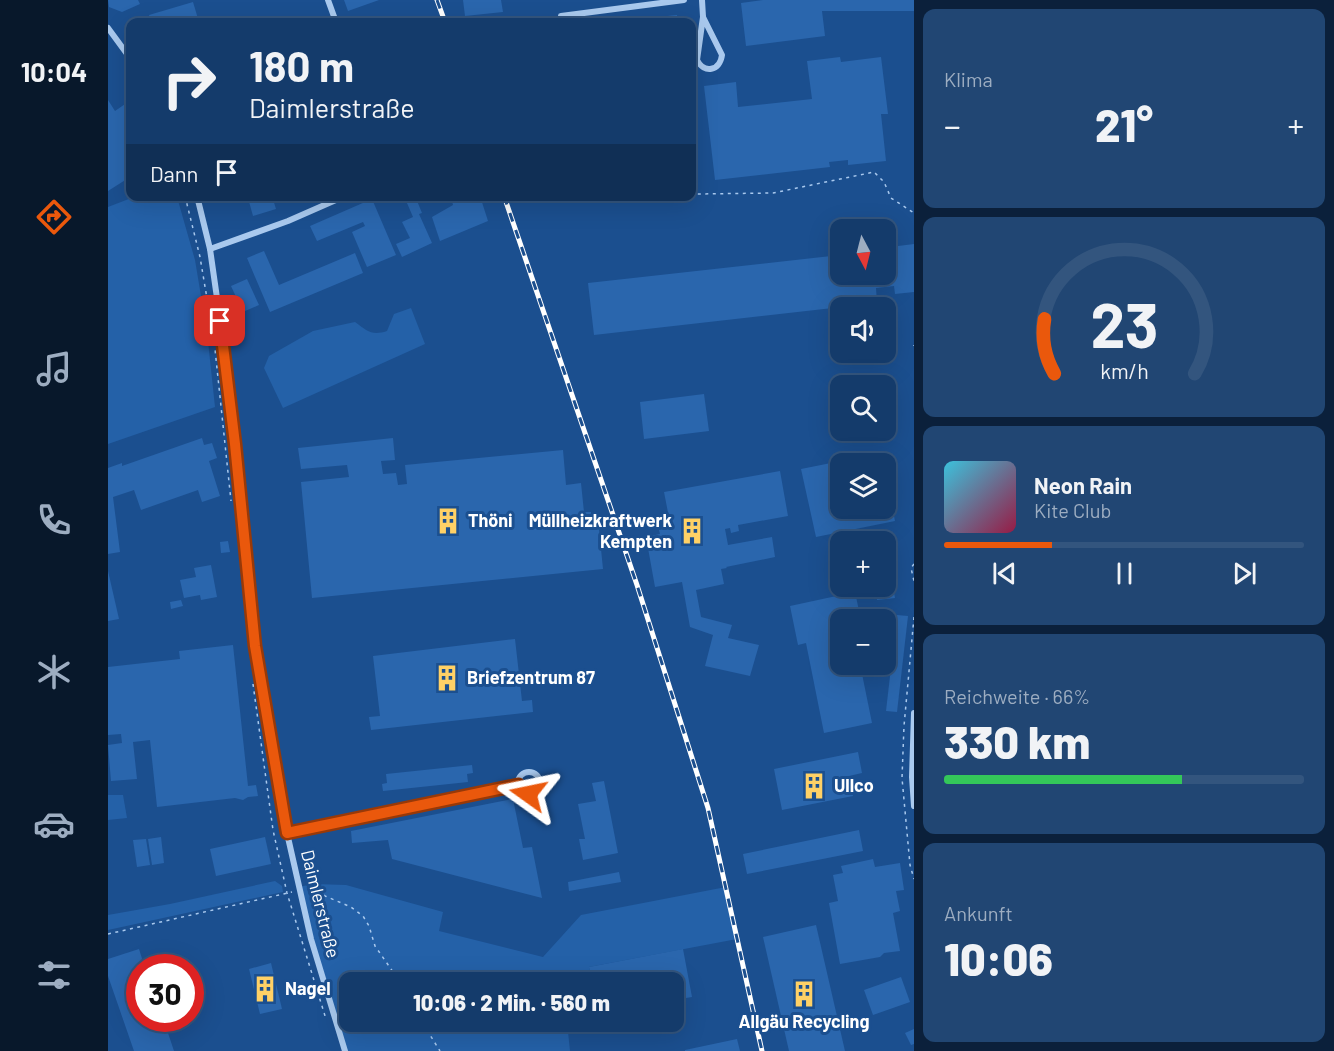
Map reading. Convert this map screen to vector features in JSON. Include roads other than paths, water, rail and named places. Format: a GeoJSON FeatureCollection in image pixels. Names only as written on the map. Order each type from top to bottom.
{"type":"FeatureCollection","features":[{"type":"Feature","properties":{"kind":"street"},"geometry":{"type":"LineString","coordinates":[[328,0],[335,18]]}},
{"type":"Feature","properties":{"kind":"street"},"geometry":{"type":"LineString","coordinates":[[561,16],[684,0]]}},
{"type":"Feature","properties":{"kind":"street"},"geometry":{"type":"LineString","coordinates":[[696,51],[703,17],[702,0]]}},
{"type":"Feature","properties":{"kind":"street"},"geometry":{"type":"LineString","coordinates":[[696,63],[705,69],[712,70],[721,62],[722,55],[703,17]]}},
{"type":"Feature","properties":{"kind":"street"},"geometry":{"type":"LineString","coordinates":[[108,28],[126,53]]}},
{"type":"Feature","properties":{"kind":"street","name":"Daimlerstraße"},"geometry":{"type":"LineString","coordinates":[[198,201],[210,249],[232,417],[255,646],[287,833],[311,939],[345,1051]]}},
{"type":"Feature","properties":{"kind":"street"},"geometry":{"type":"LineString","coordinates":[[210,249],[288,221],[334,201]]}},
{"type":"Feature","properties":{"kind":"street"},"geometry":{"type":"LineString","coordinates":[[914,713],[912,777],[914,806]]}},
{"type":"Feature","properties":{"kind":"street","name":"Daimlerstraße"},"geometry":{"type":"LineString","coordinates":[[287,833],[518,785]]}},
{"type":"Feature","properties":{"kind":"railway"},"geometry":{"type":"LineString","coordinates":[[437,0],[444,18]]}},
{"type":"Feature","properties":{"kind":"railway"},"geometry":{"type":"LineString","coordinates":[[506,201],[637,585],[708,808],[762,1051]]}},
{"type":"Feature","properties":{"kind":"place","name":"Thöni"},"geometry":{"type":"Point","coordinates":[448,521]}},
{"type":"Feature","properties":{"kind":"place","name":"Müllheizkraftwerk Kempten"},"geometry":{"type":"Point","coordinates":[692,531]}},
{"type":"Feature","properties":{"kind":"place","name":"Briefzentrum 87"},"geometry":{"type":"Point","coordinates":[447,678]}},
{"type":"Feature","properties":{"kind":"place","name":"Ullco"},"geometry":{"type":"Point","coordinates":[814,786]}},
{"type":"Feature","properties":{"kind":"place","name":"Nagel"},"geometry":{"type":"Point","coordinates":[265,989]}},
{"type":"Feature","properties":{"kind":"place","name":"Allgäu Recycling"},"geometry":{"type":"Point","coordinates":[804,994]}}]}
